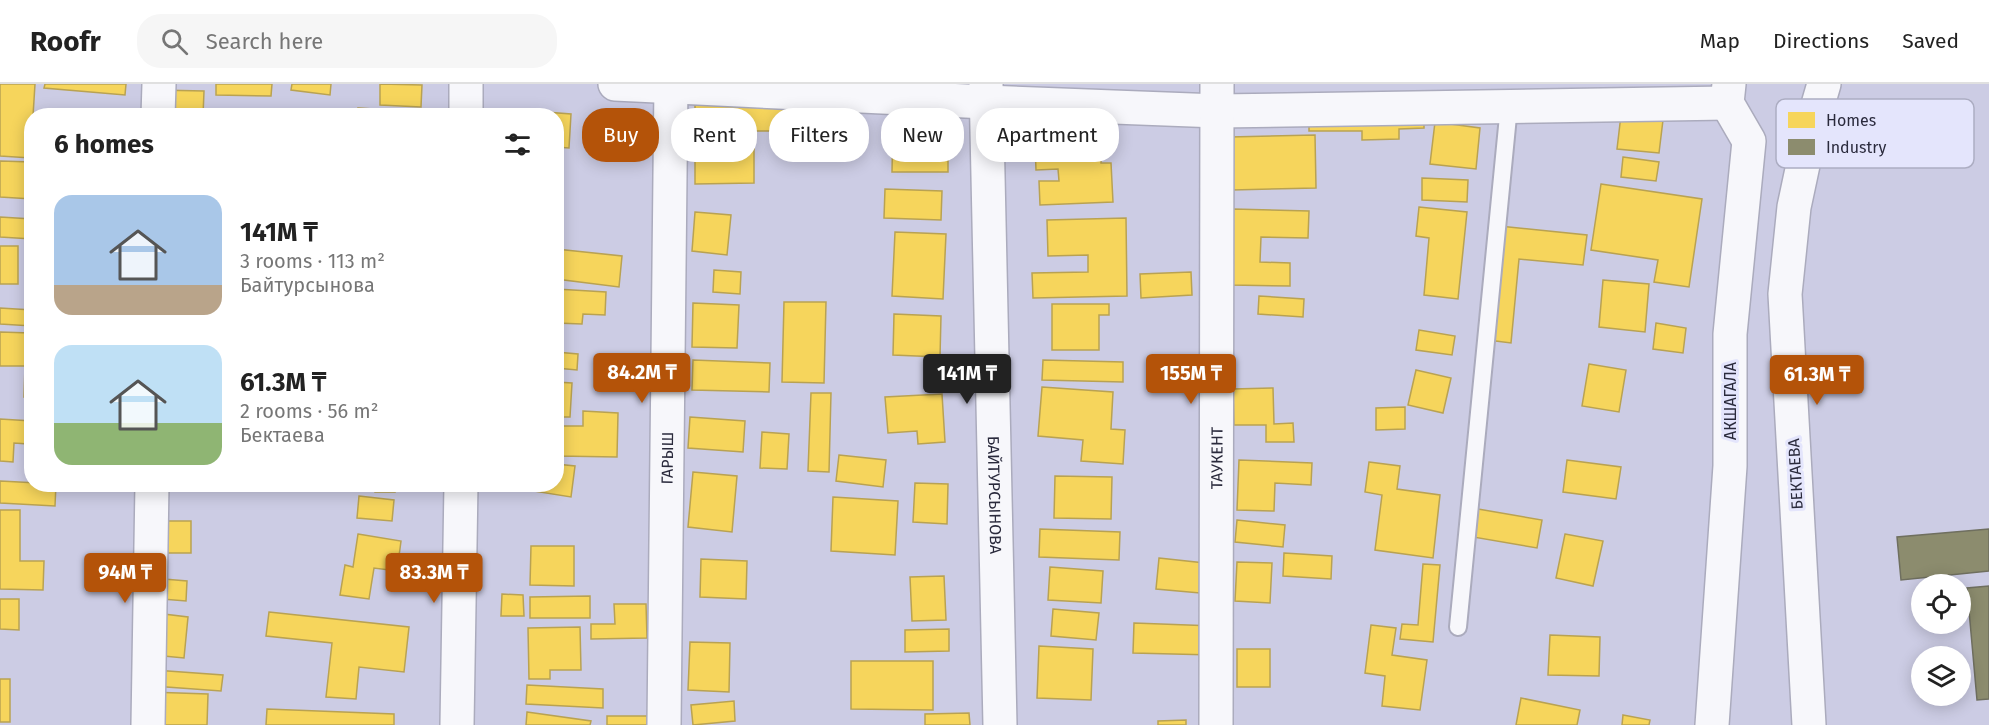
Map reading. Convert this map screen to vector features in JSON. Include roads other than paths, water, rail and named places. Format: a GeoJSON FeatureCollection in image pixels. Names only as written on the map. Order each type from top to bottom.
{"type":"FeatureCollection","features":[{"type":"Feature","properties":{"kind":"street"},"geometry":{"type":"LineString","coordinates":[[158,108],[159,84]]}},
{"type":"Feature","properties":{"kind":"street"},"geometry":{"type":"LineString","coordinates":[[466,84],[466,108]]}},
{"type":"Feature","properties":{"kind":"street"},"geometry":{"type":"LineString","coordinates":[[615,84],[1217,97],[1386,96],[1509,106],[1728,94]]}},
{"type":"Feature","properties":{"kind":"street","name":"БЕКТАЕВА"},"geometry":{"type":"LineString","coordinates":[[1820,99],[1824,84]]}},
{"type":"Feature","properties":{"kind":"street","name":"ГАРЫШ"},"geometry":{"type":"LineString","coordinates":[[664,725],[671,85]]}},
{"type":"Feature","properties":{"kind":"street","name":"БАЙТУРСЫНОВА"},"geometry":{"type":"LineString","coordinates":[[986,93],[1000,725]]}},
{"type":"Feature","properties":{"kind":"street","name":"АКШАГАЛА"},"geometry":{"type":"LineString","coordinates":[[1712,725],[1730,466],[1730,334],[1749,141],[1728,94]]}},
{"type":"Feature","properties":{"kind":"street","name":"ТАУКЕНТ"},"geometry":{"type":"LineString","coordinates":[[1215,725],[1217,97]]}},
{"type":"Feature","properties":{"kind":"street","name":"БЕКТАЕВА"},"geometry":{"type":"LineString","coordinates":[[1802,168],[1794,207],[1785,294],[1809,725]]}},
{"type":"Feature","properties":{"kind":"street"},"geometry":{"type":"LineString","coordinates":[[148,725],[152,492]]}},
{"type":"Feature","properties":{"kind":"street"},"geometry":{"type":"LineString","coordinates":[[457,725],[461,492]]}},
{"type":"Feature","properties":{"kind":"lane"},"geometry":{"type":"LineString","coordinates":[[1458,627],[1509,106]]}}]}
